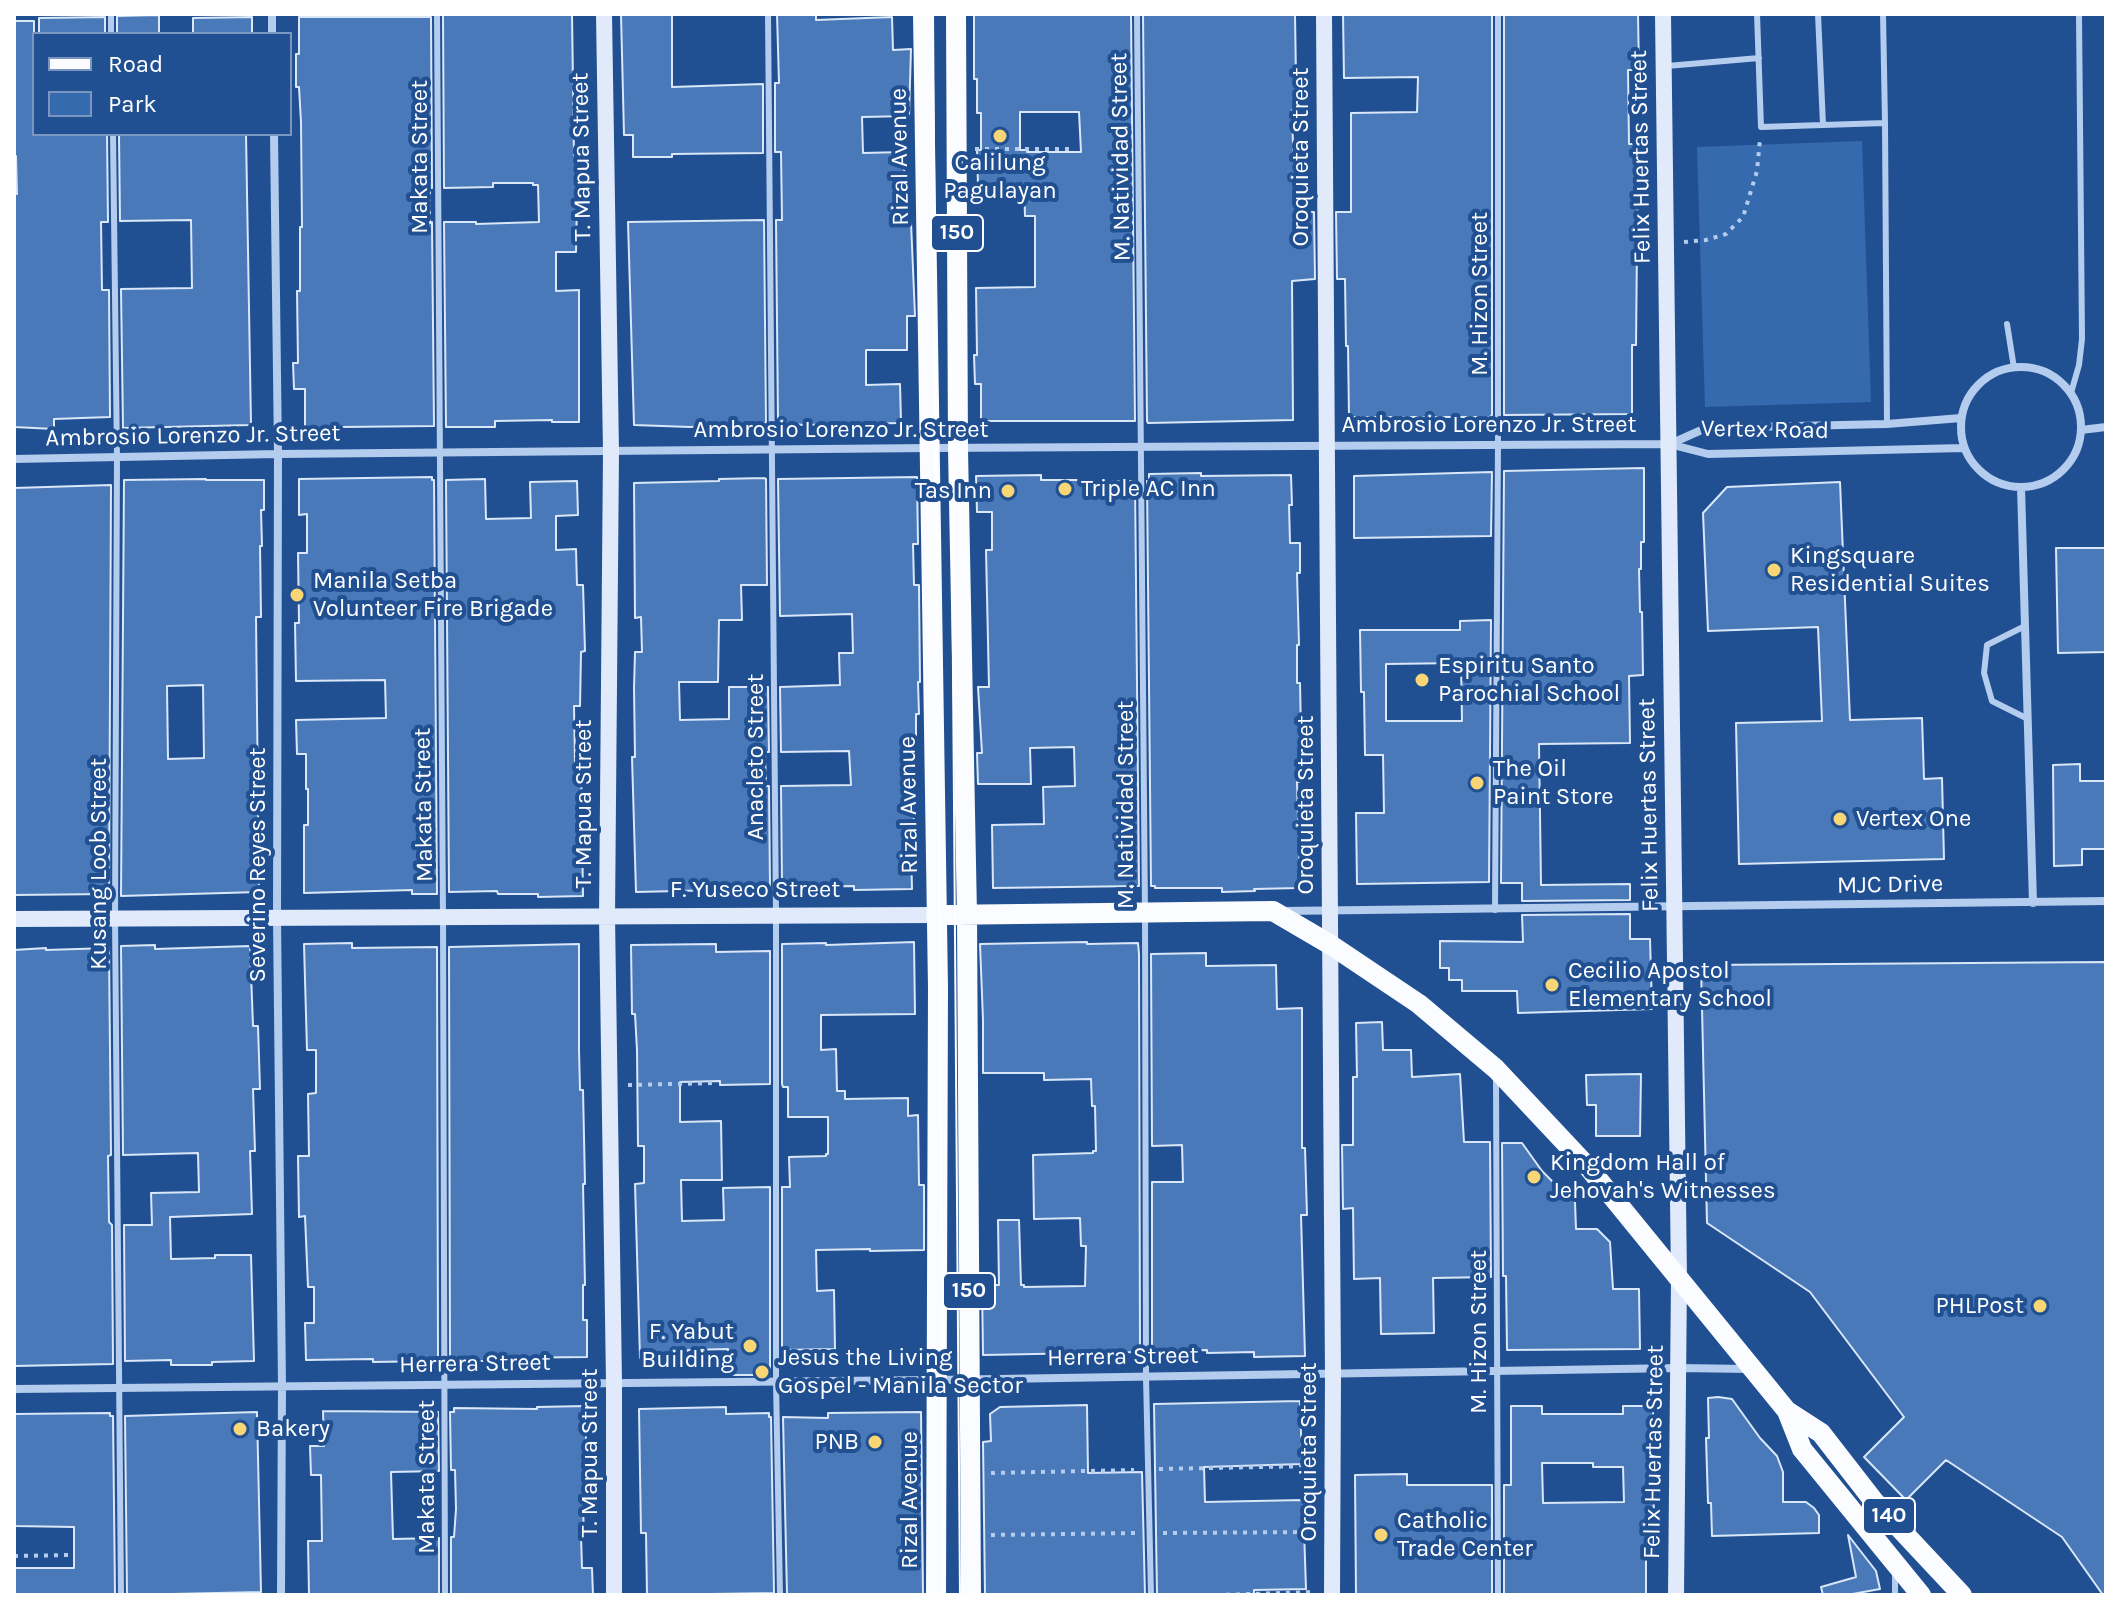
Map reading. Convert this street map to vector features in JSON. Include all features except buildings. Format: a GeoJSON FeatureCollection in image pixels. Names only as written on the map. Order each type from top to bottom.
{"type":"FeatureCollection","features":[{"type":"Feature","properties":{"kind":"main road","name":"Rizal Avenue"},"geometry":{"type":"LineString","coordinates":[[923,14],[936,915],[936,1595]]}},
{"type":"Feature","properties":{"kind":"main road","name":"150"},"geometry":{"type":"LineString","coordinates":[[956,14],[958,449],[967,915],[971,1595]]}},
{"type":"Feature","properties":{"kind":"main road","name":"F. Yuseco Street"},"geometry":{"type":"LineString","coordinates":[[936,915],[1273,911]]}},
{"type":"Feature","properties":{"kind":"main road"},"geometry":{"type":"LineString","coordinates":[[1273,911],[1331,945],[1419,1004],[1496,1069],[1588,1167],[1753,1369]]}},
{"type":"Feature","properties":{"kind":"main road","name":"140"},"geometry":{"type":"LineString","coordinates":[[1753,1369],[1787,1411],[1821,1433],[1873,1500],[1962,1595]]}},
{"type":"Feature","properties":{"kind":"main road"},"geometry":{"type":"LineString","coordinates":[[1787,1411],[1802,1449],[1921,1595]]}},
{"type":"Feature","properties":{"kind":"street","name":"T. Mapua Street"},"geometry":{"type":"LineString","coordinates":[[604,14],[611,452],[607,916],[614,1595]]}},
{"type":"Feature","properties":{"kind":"street","name":"Oroquieta Street"},"geometry":{"type":"LineString","coordinates":[[1324,14],[1331,911],[1332,1593]]}},
{"type":"Feature","properties":{"kind":"street","name":"Felix Huertas Street"},"geometry":{"type":"LineString","coordinates":[[1663,14],[1679,1278],[1676,1595]]}},
{"type":"Feature","properties":{"kind":"street","name":"Severino Reyes Street"},"geometry":{"type":"LineString","coordinates":[[274,136],[278,454],[281,1595]]}},
{"type":"Feature","properties":{"kind":"street"},"geometry":{"type":"LineString","coordinates":[[2030,368],[2046,372],[2071,393],[2079,411],[2081,430],[2078,448],[2069,464],[2055,477],[2039,485],[2003,485],[1986,477],[1973,464],[1964,448],[1961,418],[1967,399],[1979,384],[1995,373],[2030,368]]}},
{"type":"Feature","properties":{"kind":"street","name":"Vertex Road"},"geometry":{"type":"LineString","coordinates":[[1669,444],[1706,428],[1887,424],[1961,418]]}},
{"type":"Feature","properties":{"kind":"street"},"geometry":{"type":"LineString","coordinates":[[2081,430],[2106,427]]}},
{"type":"Feature","properties":{"kind":"street","name":"Ambrosio Lorenzo Jr. Street"},"geometry":{"type":"LineString","coordinates":[[14,459],[773,449],[1669,444]]}},
{"type":"Feature","properties":{"kind":"street","name":"Vertex Road"},"geometry":{"type":"LineString","coordinates":[[1669,444],[1708,454],[1964,448]]}},
{"type":"Feature","properties":{"kind":"street"},"geometry":{"type":"LineString","coordinates":[[2021,487],[2033,903]]}},
{"type":"Feature","properties":{"kind":"street","name":"MJC Drive"},"geometry":{"type":"LineString","coordinates":[[1495,910],[2106,901]]}},
{"type":"Feature","properties":{"kind":"street","name":"F. Yuseco Street"},"geometry":{"type":"LineString","coordinates":[[1273,911],[1495,910]]}},
{"type":"Feature","properties":{"kind":"street","name":"F. Yuseco Street"},"geometry":{"type":"LineString","coordinates":[[14,919],[936,915]]}},
{"type":"Feature","properties":{"kind":"street","name":"Herrera Street"},"geometry":{"type":"LineString","coordinates":[[14,1389],[1753,1369]]}},
{"type":"Feature","properties":{"kind":"lane","name":"Makata Street"},"geometry":{"type":"LineString","coordinates":[[437,14],[445,1595]]}},
{"type":"Feature","properties":{"kind":"lane","name":"Anacleto Street"},"geometry":{"type":"LineString","coordinates":[[768,14],[780,1595]]}},
{"type":"Feature","properties":{"kind":"lane","name":"M. Natividad Street"},"geometry":{"type":"LineString","coordinates":[[1137,14],[1146,1377],[1151,1595]]}},
{"type":"Feature","properties":{"kind":"lane","name":"M. Hizon Street"},"geometry":{"type":"LineString","coordinates":[[1495,910],[1498,14]]}},
{"type":"Feature","properties":{"kind":"lane"},"geometry":{"type":"LineString","coordinates":[[1757,14],[1761,127],[1885,123]]}},
{"type":"Feature","properties":{"kind":"lane"},"geometry":{"type":"LineString","coordinates":[[1818,14],[1823,125]]}},
{"type":"Feature","properties":{"kind":"lane"},"geometry":{"type":"LineString","coordinates":[[1883,14],[1887,424]]}},
{"type":"Feature","properties":{"kind":"lane"},"geometry":{"type":"LineString","coordinates":[[2071,393],[2082,339],[2079,14]]}},
{"type":"Feature","properties":{"kind":"lane"},"geometry":{"type":"LineString","coordinates":[[1663,67],[1759,58]]}},
{"type":"Feature","properties":{"kind":"lane","name":"Kusang Loob Street"},"geometry":{"type":"LineString","coordinates":[[113,136],[121,1595]]}},
{"type":"Feature","properties":{"kind":"lane"},"geometry":{"type":"LineString","coordinates":[[2007,324],[2014,368]]}},
{"type":"Feature","properties":{"kind":"lane"},"geometry":{"type":"LineString","coordinates":[[2025,626],[1987,645],[1984,673],[1992,701],[2028,719]]}},
{"type":"Feature","properties":{"kind":"lane","name":"M. Hizon Street"},"geometry":{"type":"LineString","coordinates":[[1496,1069],[1498,1595]]}},
{"type":"Feature","properties":{"kind":"lane"},"geometry":{"type":"LineString","coordinates":[[1895,1563],[1895,1595]]}},
{"type":"Feature","properties":{"kind":"path"},"geometry":{"type":"LineString","coordinates":[[1666,243],[1706,240],[1726,234],[1743,217],[1757,171],[1761,127]]}},
{"type":"Feature","properties":{"kind":"path"},"geometry":{"type":"LineString","coordinates":[[957,149],[1070,149]]}},
{"type":"Feature","properties":{"kind":"path"},"geometry":{"type":"LineString","coordinates":[[609,1085],[717,1083]]}},
{"type":"Feature","properties":{"kind":"path"},"geometry":{"type":"LineString","coordinates":[[14,1556],[69,1555]]}},
{"type":"Feature","properties":{"kind":"path"},"geometry":{"type":"LineString","coordinates":[[1216,1595],[1332,1593]]}},
{"type":"Feature","properties":{"kind":"green space"},"geometry":{"type":"Polygon","coordinates":[[[1862,141],[1871,402],[1705,407],[1697,147],[1862,141]]]}},
{"type":"Feature","properties":{"kind":"tram line"},"geometry":{"type":"LineString","coordinates":[[933,14],[944,1595]]}},
{"type":"Feature","properties":{"kind":"tram line"},"geometry":{"type":"LineString","coordinates":[[948,14],[960,1595]]}},
{"type":"Feature","properties":{"kind":"place","name":"Calilung Pagulayan"},"geometry":{"type":"Point","coordinates":[1000,136]}},
{"type":"Feature","properties":{"kind":"place","name":"Triple AC Inn"},"geometry":{"type":"Point","coordinates":[1065,489]}},
{"type":"Feature","properties":{"kind":"place","name":"Tas Inn"},"geometry":{"type":"Point","coordinates":[1008,491]}},
{"type":"Feature","properties":{"kind":"place","name":"Kingsquare Residential Suites"},"geometry":{"type":"Point","coordinates":[1774,570]}},
{"type":"Feature","properties":{"kind":"place","name":"Manila Setba Volunteer Fire Brigade"},"geometry":{"type":"Point","coordinates":[297,595]}},
{"type":"Feature","properties":{"kind":"place","name":"Espiritu Santo Parochial School"},"geometry":{"type":"Point","coordinates":[1422,680]}},
{"type":"Feature","properties":{"kind":"place","name":"The Oil Paint Store"},"geometry":{"type":"Point","coordinates":[1477,783]}},
{"type":"Feature","properties":{"kind":"place","name":"Vertex One"},"geometry":{"type":"Point","coordinates":[1840,819]}},
{"type":"Feature","properties":{"kind":"place","name":"Cecilio Apostol Elementary School"},"geometry":{"type":"Point","coordinates":[1552,985]}},
{"type":"Feature","properties":{"kind":"place","name":"Kingdom Hall of Jehovah's Witnesses"},"geometry":{"type":"Point","coordinates":[1534,1177]}},
{"type":"Feature","properties":{"kind":"place","name":"PHLPost"},"geometry":{"type":"Point","coordinates":[2040,1306]}},
{"type":"Feature","properties":{"kind":"place","name":"F. Yabut Building"},"geometry":{"type":"Point","coordinates":[750,1346]}},
{"type":"Feature","properties":{"kind":"place","name":"Jesus the Living Gospel - Manila Sector"},"geometry":{"type":"Point","coordinates":[762,1372]}},
{"type":"Feature","properties":{"kind":"place","name":"Bakery"},"geometry":{"type":"Point","coordinates":[240,1429]}},
{"type":"Feature","properties":{"kind":"place","name":"PNB"},"geometry":{"type":"Point","coordinates":[875,1442]}},
{"type":"Feature","properties":{"kind":"place","name":"Catholic Trade Center"},"geometry":{"type":"Point","coordinates":[1381,1535]}}]}
